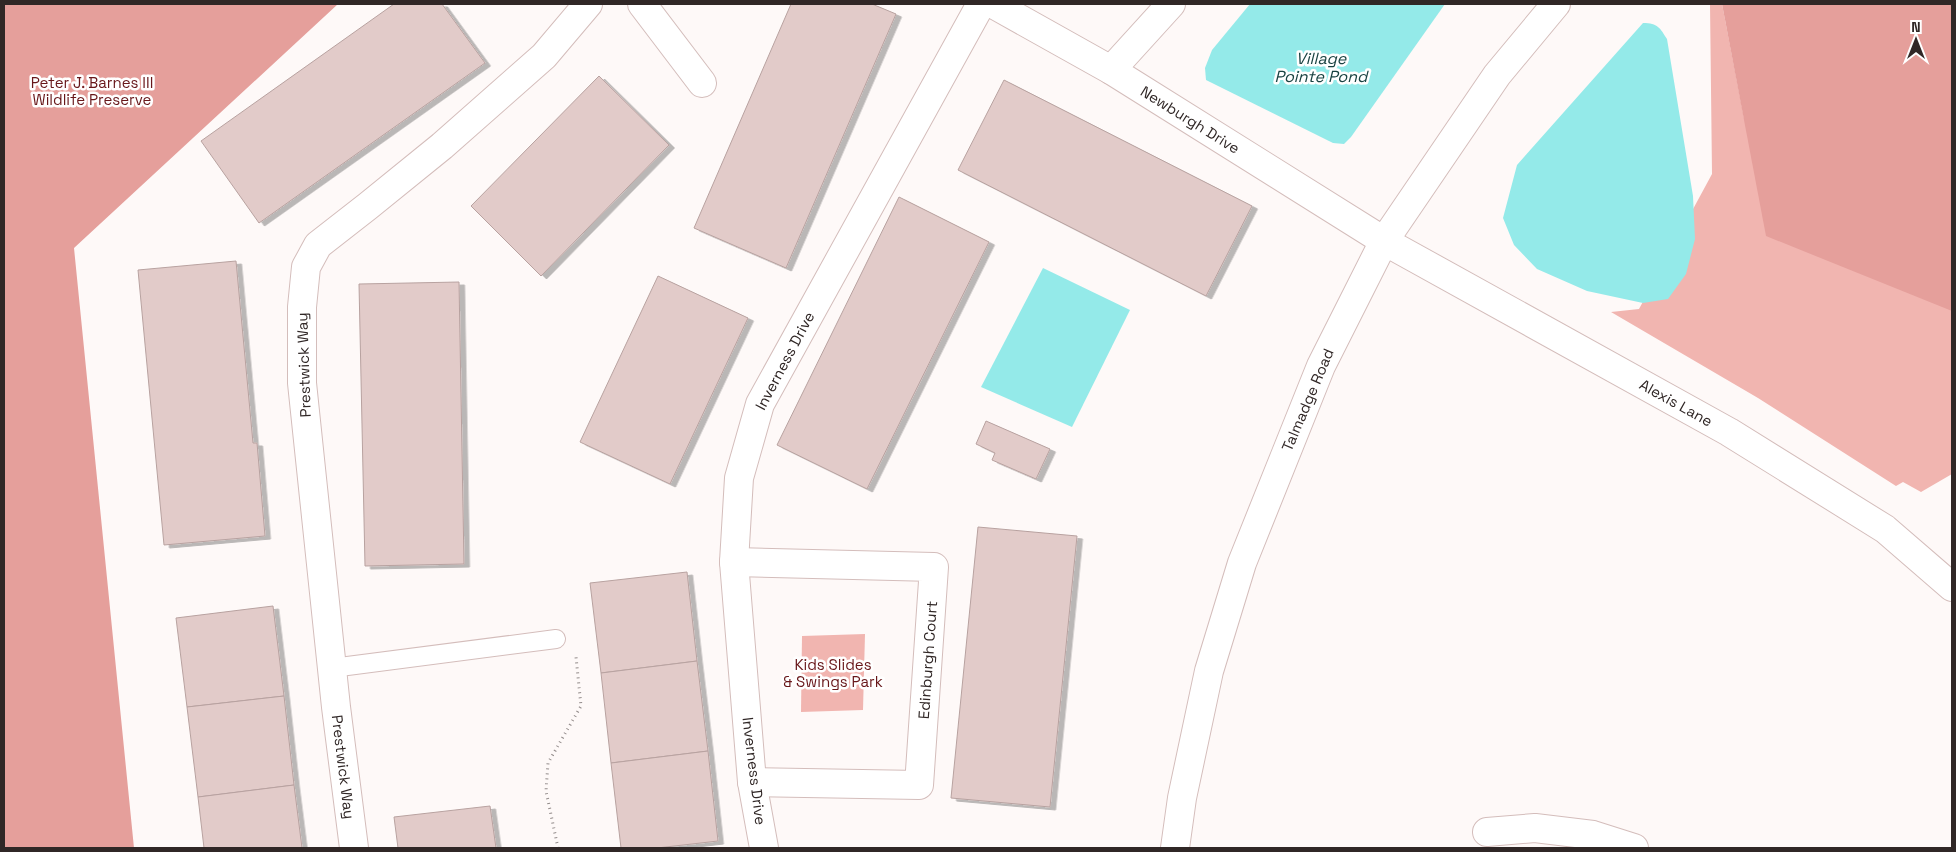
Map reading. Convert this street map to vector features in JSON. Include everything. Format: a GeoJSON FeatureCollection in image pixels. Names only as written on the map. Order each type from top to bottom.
{"type":"FeatureCollection","features":[{"type":"Feature","properties":{"kind":"street","name":"Prestwick Way"},"geometry":{"type":"LineString","coordinates":[[354,848],[332,668],[302,383],[302,307],[306,267],[318,245],[442,146],[544,56],[588,4]]}},
{"type":"Feature","properties":{"kind":"street"},"geometry":{"type":"LineString","coordinates":[[642,4],[702,83]]}},
{"type":"Feature","properties":{"kind":"street","name":"Inverness Drive"},"geometry":{"type":"LineString","coordinates":[[764,848],[752,782],[734,562],[739,478],[760,404],[981,4]]}},
{"type":"Feature","properties":{"kind":"street","name":"Newburgh Drive"},"geometry":{"type":"LineString","coordinates":[[993,4],[1111,70],[1384,241]]}},
{"type":"Feature","properties":{"kind":"street"},"geometry":{"type":"LineString","coordinates":[[1111,70],[1171,4]]}},
{"type":"Feature","properties":{"kind":"street","name":"Talmadge Road"},"geometry":{"type":"LineString","coordinates":[[1175,848],[1182,798],[1209,671],[1242,563],[1321,366],[1384,241],[1497,75],[1556,4]]}},
{"type":"Feature","properties":{"kind":"street","name":"Alexis Lane"},"geometry":{"type":"LineString","coordinates":[[1384,241],[1729,432],[1885,529],[1952,587]]}},
{"type":"Feature","properties":{"kind":"street","name":"Edinburgh Court"},"geometry":{"type":"LineString","coordinates":[[734,562],[934,567],[920,785],[752,782]]}},
{"type":"Feature","properties":{"kind":"street"},"geometry":{"type":"LineString","coordinates":[[1487,832],[1535,828],[1594,835],[1634,848]]}},
{"type":"Feature","properties":{"kind":"lane"},"geometry":{"type":"LineString","coordinates":[[332,668],[556,639]]}},
{"type":"Feature","properties":{"kind":"path"},"geometry":{"type":"LineString","coordinates":[[556,639],[573,636],[581,706],[548,763],[546,791],[558,848]]}},
{"type":"Feature","properties":{"kind":"green space","name":"Peter J. Barnes III Wildlife Preserve"},"geometry":{"type":"Polygon","coordinates":[[[4,4],[338,4],[74,248],[134,848],[4,848],[4,4]]]}},
{"type":"Feature","properties":{"kind":"green space"},"geometry":{"type":"Polygon","coordinates":[[[1710,4],[1722,4],[1744,118],[1952,4],[1952,474],[1921,492],[1903,482],[1896,486],[1758,398],[1611,312],[1639,309],[1712,174],[1710,4]]]}},
{"type":"Feature","properties":{"kind":"green space"},"geometry":{"type":"Polygon","coordinates":[[[1722,4],[1952,4],[1952,311],[1766,236],[1722,4]]]}},
{"type":"Feature","properties":{"kind":"green space","name":"Kids Slides & Swings Park"},"geometry":{"type":"Polygon","coordinates":[[[865,634],[863,710],[801,712],[802,636],[865,634]]]}},
{"type":"Feature","properties":{"kind":"water","name":"Village Pointe Pond"},"geometry":{"type":"Polygon","coordinates":[[[1250,4],[1445,4],[1351,137],[1344,144],[1333,143],[1206,80],[1205,68],[1212,50],[1250,4]]]}},
{"type":"Feature","properties":{"kind":"water"},"geometry":{"type":"Polygon","coordinates":[[[1643,23],[1658,27],[1667,39],[1693,196],[1695,239],[1686,274],[1668,299],[1643,303],[1587,291],[1537,269],[1514,245],[1503,218],[1517,165],[1643,23]]]}},
{"type":"Feature","properties":{"kind":"water"},"geometry":{"type":"Polygon","coordinates":[[[1043,268],[1130,310],[1072,427],[981,387],[1043,268]]]}},
{"type":"Feature","properties":{"kind":"building"},"geometry":{"type":"Polygon","coordinates":[[[394,4],[442,4],[485,63],[259,223],[201,141],[394,4]]]}},
{"type":"Feature","properties":{"kind":"building"},"geometry":{"type":"Polygon","coordinates":[[[791,4],[872,4],[896,14],[786,268],[694,228],[791,4]]]}},
{"type":"Feature","properties":{"kind":"building"},"geometry":{"type":"Polygon","coordinates":[[[599,76],[669,145],[541,276],[471,206],[599,76]]]}},
{"type":"Feature","properties":{"kind":"building"},"geometry":{"type":"Polygon","coordinates":[[[1004,80],[1252,206],[1206,296],[958,170],[1004,80]]]}},
{"type":"Feature","properties":{"kind":"building"},"geometry":{"type":"Polygon","coordinates":[[[899,197],[989,242],[867,489],[777,445],[899,197]]]}},
{"type":"Feature","properties":{"kind":"building"},"geometry":{"type":"Polygon","coordinates":[[[236,261],[253,443],[257,443],[265,536],[164,545],[138,270],[236,261]]]}},
{"type":"Feature","properties":{"kind":"building"},"geometry":{"type":"Polygon","coordinates":[[[658,276],[748,318],[670,484],[580,442],[658,276]]]}},
{"type":"Feature","properties":{"kind":"building"},"geometry":{"type":"Polygon","coordinates":[[[459,282],[464,564],[365,566],[359,284],[459,282]]]}},
{"type":"Feature","properties":{"kind":"building"},"geometry":{"type":"Polygon","coordinates":[[[986,421],[1050,449],[1036,479],[992,460],[995,453],[976,444],[986,421]]]}},
{"type":"Feature","properties":{"kind":"building"},"geometry":{"type":"Polygon","coordinates":[[[978,527],[1077,536],[1050,807],[951,798],[978,527]]]}},
{"type":"Feature","properties":{"kind":"building"},"geometry":{"type":"Polygon","coordinates":[[[687,572],[697,661],[601,673],[590,583],[687,572]]]}},
{"type":"Feature","properties":{"kind":"building"},"geometry":{"type":"Polygon","coordinates":[[[273,606],[284,696],[187,707],[176,618],[273,606]]]}},
{"type":"Feature","properties":{"kind":"building"},"geometry":{"type":"Polygon","coordinates":[[[697,661],[708,751],[611,763],[601,673],[697,661]]]}},
{"type":"Feature","properties":{"kind":"building"},"geometry":{"type":"Polygon","coordinates":[[[284,696],[294,785],[198,797],[187,707],[284,696]]]}},
{"type":"Feature","properties":{"kind":"building"},"geometry":{"type":"Polygon","coordinates":[[[708,751],[718,841],[657,848],[621,848],[611,763],[708,751]]]}},
{"type":"Feature","properties":{"kind":"building"},"geometry":{"type":"Polygon","coordinates":[[[294,785],[302,848],[204,848],[198,797],[294,785]]]}},
{"type":"Feature","properties":{"kind":"building"},"geometry":{"type":"Polygon","coordinates":[[[490,806],[496,848],[398,848],[394,817],[490,806]]]}}]}
